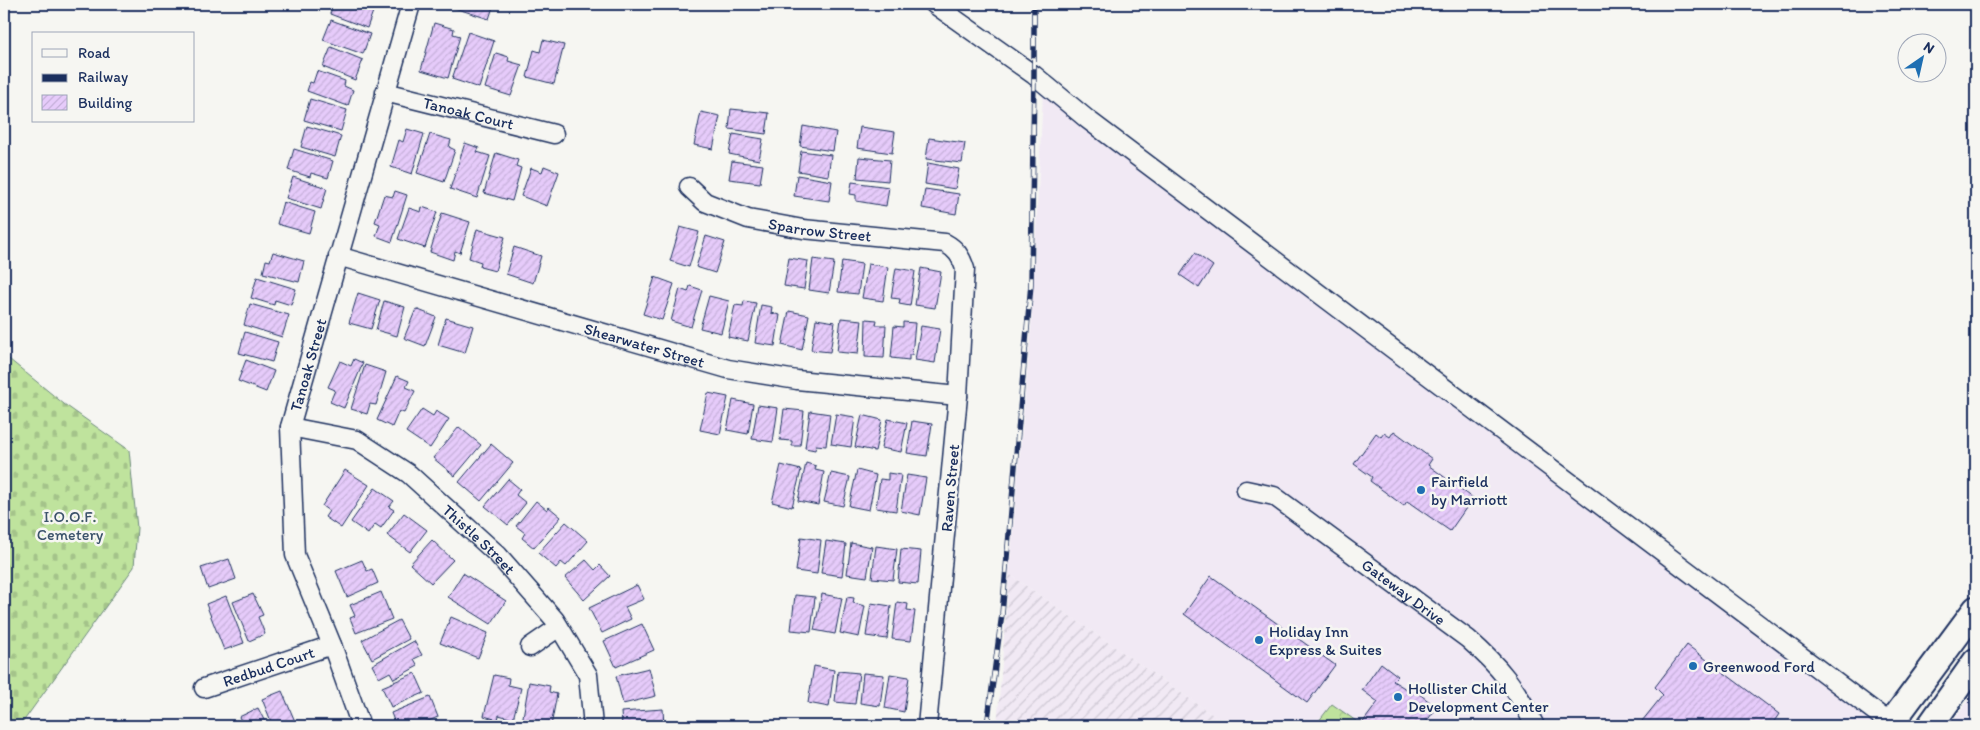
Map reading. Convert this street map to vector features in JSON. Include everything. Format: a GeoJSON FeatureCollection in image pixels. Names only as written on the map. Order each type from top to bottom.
{"type":"FeatureCollection","features":[{"type":"Feature","properties":{"kind":"main road"},"geometry":{"type":"LineString","coordinates":[[1891,726],[1976,609]]}},
{"type":"Feature","properties":{"kind":"main road"},"geometry":{"type":"LineString","coordinates":[[1930,726],[1976,661]]}},
{"type":"Feature","properties":{"kind":"street","name":"Tanoak Street"},"geometry":{"type":"LineString","coordinates":[[361,726],[332,645],[295,555],[290,427],[384,92],[411,4]]}},
{"type":"Feature","properties":{"kind":"street"},"geometry":{"type":"LineString","coordinates":[[934,4],[1034,75],[1087,119],[1891,726]]}},
{"type":"Feature","properties":{"kind":"street","name":"Tanoak Court"},"geometry":{"type":"LineString","coordinates":[[384,92],[554,134]]}},
{"type":"Feature","properties":{"kind":"street","name":"Sparrow Street"},"geometry":{"type":"LineString","coordinates":[[689,187],[705,202],[748,219],[803,229],[945,243],[957,252]]}},
{"type":"Feature","properties":{"kind":"street","name":"Raven Street"},"geometry":{"type":"LineString","coordinates":[[927,726],[958,396],[965,269],[957,252]]}},
{"type":"Feature","properties":{"kind":"street","name":"Shearwater Street"},"geometry":{"type":"LineString","coordinates":[[338,256],[728,369],[797,380],[958,396]]}},
{"type":"Feature","properties":{"kind":"street","name":"Thistle Street"},"geometry":{"type":"LineString","coordinates":[[290,427],[357,440],[409,474],[498,555],[559,627],[588,675],[593,726]]}},
{"type":"Feature","properties":{"kind":"street","name":"Gateway Drive"},"geometry":{"type":"LineString","coordinates":[[1246,490],[1274,496],[1468,638],[1510,680],[1522,698],[1535,726]]}},
{"type":"Feature","properties":{"kind":"street"},"geometry":{"type":"LineString","coordinates":[[530,647],[559,627]]}},
{"type":"Feature","properties":{"kind":"street","name":"Redbud Court"},"geometry":{"type":"LineString","coordinates":[[204,688],[332,645]]}},
{"type":"Feature","properties":{"kind":"shaded area"},"geometry":{"type":"Polygon","coordinates":[[[1043,94],[1880,720],[1876,726],[1229,726],[1009,574],[1031,329],[1043,94]]]}},
{"type":"Feature","properties":{"kind":"shaded area"},"geometry":{"type":"Polygon","coordinates":[[[1009,574],[1229,726],[997,726],[1009,574]]]}},
{"type":"Feature","properties":{"kind":"shaded area"},"geometry":{"type":"Polygon","coordinates":[[[1976,690],[1976,726],[1950,726],[1976,690]]]}},
{"type":"Feature","properties":{"kind":"green space","name":"I.O.O.F. Cemetery"},"geometry":{"type":"Polygon","coordinates":[[[4,355],[64,404],[129,450],[137,528],[134,567],[20,726],[4,726],[4,355]]]}},
{"type":"Feature","properties":{"kind":"green space"},"geometry":{"type":"Polygon","coordinates":[[[1332,704],[1356,721],[1353,726],[1315,726],[1332,704]]]}},
{"type":"Feature","properties":{"kind":"building"},"geometry":{"type":"Polygon","coordinates":[[[333,4],[370,4],[375,6],[367,28],[330,14],[333,4]]]}},
{"type":"Feature","properties":{"kind":"building"},"geometry":{"type":"Polygon","coordinates":[[[442,4],[494,4],[489,19],[442,4]]]}},
{"type":"Feature","properties":{"kind":"building"},"geometry":{"type":"Polygon","coordinates":[[[331,20],[370,34],[363,54],[323,40],[331,20]]]}},
{"type":"Feature","properties":{"kind":"building"},"geometry":{"type":"Polygon","coordinates":[[[434,23],[454,29],[453,34],[460,36],[448,78],[421,70],[434,23]]]}},
{"type":"Feature","properties":{"kind":"building"},"geometry":{"type":"Polygon","coordinates":[[[468,32],[494,41],[479,88],[452,79],[468,32]]]}},
{"type":"Feature","properties":{"kind":"building"},"geometry":{"type":"Polygon","coordinates":[[[543,40],[564,45],[554,84],[527,77],[534,50],[540,52],[543,40]]]}},
{"type":"Feature","properties":{"kind":"building"},"geometry":{"type":"Polygon","coordinates":[[[331,47],[363,60],[355,80],[323,67],[331,47]]]}},
{"type":"Feature","properties":{"kind":"building"},"geometry":{"type":"Polygon","coordinates":[[[496,53],[509,57],[508,61],[522,65],[511,96],[485,88],[496,53]]]}},
{"type":"Feature","properties":{"kind":"building"},"geometry":{"type":"Polygon","coordinates":[[[317,71],[345,81],[344,86],[353,90],[348,106],[307,91],[310,82],[313,83],[317,71]]]}},
{"type":"Feature","properties":{"kind":"building"},"geometry":{"type":"Polygon","coordinates":[[[310,99],[347,110],[341,131],[304,120],[310,99]]]}},
{"type":"Feature","properties":{"kind":"building"},"geometry":{"type":"Polygon","coordinates":[[[731,109],[769,113],[766,134],[729,129],[731,109]]]}},
{"type":"Feature","properties":{"kind":"building"},"geometry":{"type":"Polygon","coordinates":[[[701,112],[720,116],[713,149],[694,145],[701,112]]]}},
{"type":"Feature","properties":{"kind":"building"},"geometry":{"type":"Polygon","coordinates":[[[307,126],[341,136],[335,157],[301,147],[307,126]]]}},
{"type":"Feature","properties":{"kind":"building"},"geometry":{"type":"Polygon","coordinates":[[[803,126],[836,132],[833,151],[800,146],[803,126]]]}},
{"type":"Feature","properties":{"kind":"building"},"geometry":{"type":"Polygon","coordinates":[[[860,127],[895,132],[892,153],[857,148],[860,127]]]}},
{"type":"Feature","properties":{"kind":"building"},"geometry":{"type":"Polygon","coordinates":[[[407,129],[424,134],[412,174],[391,167],[399,140],[403,142],[407,129]]]}},
{"type":"Feature","properties":{"kind":"building"},"geometry":{"type":"Polygon","coordinates":[[[430,134],[451,140],[449,147],[455,150],[444,182],[417,173],[430,134]]]}},
{"type":"Feature","properties":{"kind":"building"},"geometry":{"type":"Polygon","coordinates":[[[733,134],[763,139],[759,160],[729,154],[733,134]]]}},
{"type":"Feature","properties":{"kind":"building"},"geometry":{"type":"Polygon","coordinates":[[[929,138],[965,143],[962,163],[926,159],[929,138]]]}},
{"type":"Feature","properties":{"kind":"building"},"geometry":{"type":"Polygon","coordinates":[[[465,143],[479,148],[477,152],[490,156],[477,198],[450,189],[465,143]]]}},
{"type":"Feature","properties":{"kind":"building"},"geometry":{"type":"Polygon","coordinates":[[[294,149],[333,161],[328,178],[311,173],[310,177],[288,170],[294,149]]]}},
{"type":"Feature","properties":{"kind":"building"},"geometry":{"type":"Polygon","coordinates":[[[801,151],[831,155],[828,176],[798,171],[801,151]]]}},
{"type":"Feature","properties":{"kind":"building"},"geometry":{"type":"Polygon","coordinates":[[[496,153],[518,160],[516,166],[521,168],[512,201],[484,193],[496,153]]]}},
{"type":"Feature","properties":{"kind":"building"},"geometry":{"type":"Polygon","coordinates":[[[859,157],[890,160],[888,181],[857,178],[859,157]]]}},
{"type":"Feature","properties":{"kind":"building"},"geometry":{"type":"Polygon","coordinates":[[[732,161],[763,165],[760,183],[729,179],[732,161]]]}},
{"type":"Feature","properties":{"kind":"building"},"geometry":{"type":"Polygon","coordinates":[[[928,163],[959,169],[955,189],[925,184],[928,163]]]}},
{"type":"Feature","properties":{"kind":"building"},"geometry":{"type":"Polygon","coordinates":[[[544,166],[559,172],[547,206],[521,196],[531,168],[542,172],[544,166]]]}},
{"type":"Feature","properties":{"kind":"building"},"geometry":{"type":"Polygon","coordinates":[[[797,175],[832,181],[829,201],[794,196],[797,175]]]}},
{"type":"Feature","properties":{"kind":"building"},"geometry":{"type":"Polygon","coordinates":[[[293,177],[327,188],[321,209],[286,198],[293,177]]]}},
{"type":"Feature","properties":{"kind":"building"},"geometry":{"type":"Polygon","coordinates":[[[852,182],[889,187],[886,206],[856,201],[856,195],[850,194],[852,182]]]}},
{"type":"Feature","properties":{"kind":"building"},"geometry":{"type":"Polygon","coordinates":[[[925,189],[959,194],[956,214],[922,208],[925,189]]]}},
{"type":"Feature","properties":{"kind":"building"},"geometry":{"type":"Polygon","coordinates":[[[395,191],[407,195],[392,242],[376,236],[380,224],[375,222],[384,195],[393,197],[395,191]]]}},
{"type":"Feature","properties":{"kind":"building"},"geometry":{"type":"Polygon","coordinates":[[[283,202],[315,212],[309,233],[277,224],[283,202]]]}},
{"type":"Feature","properties":{"kind":"building"},"geometry":{"type":"Polygon","coordinates":[[[422,207],[437,212],[425,248],[398,239],[409,208],[421,212],[422,207]]]}},
{"type":"Feature","properties":{"kind":"building"},"geometry":{"type":"Polygon","coordinates":[[[442,213],[470,222],[460,253],[455,251],[453,260],[430,252],[442,213]]]}},
{"type":"Feature","properties":{"kind":"building"},"geometry":{"type":"Polygon","coordinates":[[[680,227],[699,232],[689,267],[670,261],[680,227]]]}},
{"type":"Feature","properties":{"kind":"building"},"geometry":{"type":"Polygon","coordinates":[[[477,229],[505,237],[495,271],[480,267],[481,262],[469,258],[477,229]]]}},
{"type":"Feature","properties":{"kind":"building"},"geometry":{"type":"Polygon","coordinates":[[[706,236],[725,242],[715,273],[696,267],[706,236]]]}},
{"type":"Feature","properties":{"kind":"building"},"geometry":{"type":"Polygon","coordinates":[[[514,247],[541,256],[533,283],[506,274],[514,247]]]}},
{"type":"Feature","properties":{"kind":"building"},"geometry":{"type":"Polygon","coordinates":[[[273,252],[304,261],[299,282],[263,273],[266,260],[270,261],[273,252]]]}},
{"type":"Feature","properties":{"kind":"building"},"geometry":{"type":"Polygon","coordinates":[[[1195,253],[1213,266],[1199,288],[1180,275],[1195,253]]]}},
{"type":"Feature","properties":{"kind":"building"},"geometry":{"type":"Polygon","coordinates":[[[789,258],[808,261],[804,289],[784,286],[789,258]]]}},
{"type":"Feature","properties":{"kind":"building"},"geometry":{"type":"Polygon","coordinates":[[[813,259],[834,262],[829,293],[809,290],[813,259]]]}},
{"type":"Feature","properties":{"kind":"building"},"geometry":{"type":"Polygon","coordinates":[[[842,261],[862,264],[858,294],[838,292],[842,261]]]}},
{"type":"Feature","properties":{"kind":"building"},"geometry":{"type":"Polygon","coordinates":[[[868,264],[888,267],[883,301],[862,298],[868,264]]]}},
{"type":"Feature","properties":{"kind":"building"},"geometry":{"type":"Polygon","coordinates":[[[896,268],[915,271],[910,306],[899,304],[900,299],[891,298],[896,268]]]}},
{"type":"Feature","properties":{"kind":"building"},"geometry":{"type":"Polygon","coordinates":[[[921,268],[941,272],[935,308],[915,305],[921,268]]]}},
{"type":"Feature","properties":{"kind":"building"},"geometry":{"type":"Polygon","coordinates":[[[257,277],[296,289],[291,305],[275,300],[274,305],[251,298],[257,277]]]}},
{"type":"Feature","properties":{"kind":"building"},"geometry":{"type":"Polygon","coordinates":[[[655,277],[674,284],[662,320],[643,314],[655,277]]]}},
{"type":"Feature","properties":{"kind":"building"},"geometry":{"type":"Polygon","coordinates":[[[690,286],[702,290],[691,327],[671,321],[680,289],[688,292],[690,286]]]}},
{"type":"Feature","properties":{"kind":"building"},"geometry":{"type":"Polygon","coordinates":[[[358,293],[380,300],[371,329],[349,323],[358,293]]]}},
{"type":"Feature","properties":{"kind":"building"},"geometry":{"type":"Polygon","coordinates":[[[709,296],[729,301],[721,333],[700,328],[709,296]]]}},
{"type":"Feature","properties":{"kind":"building"},"geometry":{"type":"Polygon","coordinates":[[[384,301],[405,307],[397,336],[376,330],[384,301]]]}},
{"type":"Feature","properties":{"kind":"building"},"geometry":{"type":"Polygon","coordinates":[[[744,301],[756,303],[748,341],[728,337],[735,305],[743,306],[744,301]]]}},
{"type":"Feature","properties":{"kind":"building"},"geometry":{"type":"Polygon","coordinates":[[[250,304],[289,315],[282,337],[244,325],[250,304]]]}},
{"type":"Feature","properties":{"kind":"building"},"geometry":{"type":"Polygon","coordinates":[[[761,305],[772,307],[771,313],[780,315],[775,346],[755,343],[761,305]]]}},
{"type":"Feature","properties":{"kind":"building"},"geometry":{"type":"Polygon","coordinates":[[[416,309],[436,317],[425,346],[404,338],[416,309]]]}},
{"type":"Feature","properties":{"kind":"building"},"geometry":{"type":"Polygon","coordinates":[[[789,311],[809,315],[802,350],[782,345],[789,311]]]}},
{"type":"Feature","properties":{"kind":"building"},"geometry":{"type":"Polygon","coordinates":[[[446,318],[473,326],[465,353],[438,345],[446,318]]]}},
{"type":"Feature","properties":{"kind":"building"},"geometry":{"type":"Polygon","coordinates":[[[841,318],[862,320],[858,354],[837,352],[841,318]]]}},
{"type":"Feature","properties":{"kind":"building"},"geometry":{"type":"Polygon","coordinates":[[[816,319],[835,322],[830,352],[811,350],[816,319]]]}},
{"type":"Feature","properties":{"kind":"building"},"geometry":{"type":"Polygon","coordinates":[[[866,319],[877,320],[876,325],[886,325],[884,358],[865,357],[866,319]]]}},
{"type":"Feature","properties":{"kind":"building"},"geometry":{"type":"Polygon","coordinates":[[[903,322],[915,323],[912,355],[909,355],[909,360],[891,358],[894,326],[903,327],[903,322]]]}},
{"type":"Feature","properties":{"kind":"building"},"geometry":{"type":"Polygon","coordinates":[[[921,326],[940,329],[935,363],[915,360],[921,326]]]}},
{"type":"Feature","properties":{"kind":"building"},"geometry":{"type":"Polygon","coordinates":[[[245,332],[278,342],[272,362],[239,353],[245,332]]]}},
{"type":"Feature","properties":{"kind":"building"},"geometry":{"type":"Polygon","coordinates":[[[354,359],[363,363],[344,408],[330,402],[335,390],[328,387],[340,361],[351,366],[354,359]]]}},
{"type":"Feature","properties":{"kind":"building"},"geometry":{"type":"Polygon","coordinates":[[[246,360],[274,371],[266,392],[238,381],[246,360]]]}},
{"type":"Feature","properties":{"kind":"building"},"geometry":{"type":"Polygon","coordinates":[[[365,365],[386,372],[376,405],[370,404],[367,414],[351,409],[365,365]]]}},
{"type":"Feature","properties":{"kind":"building"},"geometry":{"type":"Polygon","coordinates":[[[397,376],[409,381],[406,387],[415,391],[404,413],[399,411],[392,427],[377,420],[397,376]]]}},
{"type":"Feature","properties":{"kind":"building"},"geometry":{"type":"Polygon","coordinates":[[[708,393],[728,397],[720,434],[700,430],[708,393]]]}},
{"type":"Feature","properties":{"kind":"building"},"geometry":{"type":"Polygon","coordinates":[[[733,400],[753,404],[748,434],[727,430],[733,400]]]}},
{"type":"Feature","properties":{"kind":"building"},"geometry":{"type":"Polygon","coordinates":[[[758,405],[778,408],[773,442],[752,439],[758,405]]]}},
{"type":"Feature","properties":{"kind":"building"},"geometry":{"type":"Polygon","coordinates":[[[422,409],[433,416],[436,411],[449,419],[430,448],[406,432],[422,409]]]}},
{"type":"Feature","properties":{"kind":"building"},"geometry":{"type":"Polygon","coordinates":[[[784,409],[804,411],[800,446],[792,446],[792,441],[780,440],[784,409]]]}},
{"type":"Feature","properties":{"kind":"building"},"geometry":{"type":"Polygon","coordinates":[[[810,411],[830,414],[826,446],[816,445],[815,450],[805,448],[810,411]]]}},
{"type":"Feature","properties":{"kind":"building"},"geometry":{"type":"Polygon","coordinates":[[[836,414],[855,417],[851,447],[831,444],[836,414]]]}},
{"type":"Feature","properties":{"kind":"building"},"geometry":{"type":"Polygon","coordinates":[[[862,415],[882,420],[875,451],[855,447],[862,415]]]}},
{"type":"Feature","properties":{"kind":"building"},"geometry":{"type":"Polygon","coordinates":[[[888,419],[907,423],[901,452],[881,448],[888,419]]]}},
{"type":"Feature","properties":{"kind":"building"},"geometry":{"type":"Polygon","coordinates":[[[912,421],[932,424],[927,456],[907,453],[912,421]]]}},
{"type":"Feature","properties":{"kind":"building"},"geometry":{"type":"Polygon","coordinates":[[[459,427],[481,445],[455,476],[433,458],[459,427]]]}},
{"type":"Feature","properties":{"kind":"building","name":"Fairfield by Marriott"},"geometry":{"type":"Polygon","coordinates":[[[1394,431],[1432,459],[1428,465],[1473,498],[1450,531],[1407,501],[1404,506],[1370,481],[1372,477],[1354,464],[1376,433],[1381,437],[1384,433],[1390,437],[1394,431]]]}},
{"type":"Feature","properties":{"kind":"building"},"geometry":{"type":"Polygon","coordinates":[[[491,444],[513,463],[481,501],[459,482],[491,444]]]}},
{"type":"Feature","properties":{"kind":"building"},"geometry":{"type":"Polygon","coordinates":[[[806,463],[816,466],[815,470],[824,472],[818,505],[798,501],[806,463]]]}},
{"type":"Feature","properties":{"kind":"building"},"geometry":{"type":"Polygon","coordinates":[[[781,465],[801,470],[792,507],[772,502],[781,465]]]}},
{"type":"Feature","properties":{"kind":"building"},"geometry":{"type":"Polygon","coordinates":[[[345,470],[369,485],[341,528],[325,517],[329,511],[322,506],[345,470]]]}},
{"type":"Feature","properties":{"kind":"building"},"geometry":{"type":"Polygon","coordinates":[[[857,470],[876,475],[869,510],[849,506],[857,470]]]}},
{"type":"Feature","properties":{"kind":"building"},"geometry":{"type":"Polygon","coordinates":[[[831,473],[850,477],[843,506],[824,502],[831,473]]]}},
{"type":"Feature","properties":{"kind":"building"},"geometry":{"type":"Polygon","coordinates":[[[888,473],[901,475],[896,511],[876,508],[880,479],[888,480],[888,473]]]}},
{"type":"Feature","properties":{"kind":"building"},"geometry":{"type":"Polygon","coordinates":[[[907,475],[926,478],[920,515],[901,511],[907,475]]]}},
{"type":"Feature","properties":{"kind":"building"},"geometry":{"type":"Polygon","coordinates":[[[508,479],[520,489],[516,495],[526,503],[508,525],[485,506],[508,479]]]}},
{"type":"Feature","properties":{"kind":"building"},"geometry":{"type":"Polygon","coordinates":[[[375,488],[394,501],[389,507],[394,510],[381,528],[375,524],[368,534],[351,522],[375,488]]]}},
{"type":"Feature","properties":{"kind":"building"},"geometry":{"type":"Polygon","coordinates":[[[536,501],[547,510],[549,507],[561,517],[534,548],[522,538],[525,533],[516,526],[536,501]]]}},
{"type":"Feature","properties":{"kind":"building"},"geometry":{"type":"Polygon","coordinates":[[[404,513],[427,530],[410,552],[387,535],[404,513]]]}},
{"type":"Feature","properties":{"kind":"building"},"geometry":{"type":"Polygon","coordinates":[[[566,522],[588,541],[566,566],[561,562],[556,568],[538,553],[566,522]]]}},
{"type":"Feature","properties":{"kind":"building"},"geometry":{"type":"Polygon","coordinates":[[[801,537],[821,540],[817,574],[796,571],[801,537]]]}},
{"type":"Feature","properties":{"kind":"building"},"geometry":{"type":"Polygon","coordinates":[[[432,540],[453,560],[431,583],[410,564],[432,540]]]}},
{"type":"Feature","properties":{"kind":"building"},"geometry":{"type":"Polygon","coordinates":[[[826,541],[846,544],[842,576],[821,573],[826,541]]]}},
{"type":"Feature","properties":{"kind":"building"},"geometry":{"type":"Polygon","coordinates":[[[851,543],[872,547],[867,577],[847,574],[851,543]]]}},
{"type":"Feature","properties":{"kind":"building"},"geometry":{"type":"Polygon","coordinates":[[[876,546],[897,549],[893,580],[872,578],[876,546]]]}},
{"type":"Feature","properties":{"kind":"building"},"geometry":{"type":"Polygon","coordinates":[[[901,549],[921,551],[918,584],[898,582],[901,549]]]}},
{"type":"Feature","properties":{"kind":"building"},"geometry":{"type":"Polygon","coordinates":[[[229,559],[236,579],[208,589],[201,568],[229,559]]]}},
{"type":"Feature","properties":{"kind":"building"},"geometry":{"type":"Polygon","coordinates":[[[362,560],[367,571],[372,569],[378,583],[347,597],[336,571],[362,560]]]}},
{"type":"Feature","properties":{"kind":"building"},"geometry":{"type":"Polygon","coordinates":[[[586,560],[595,570],[600,565],[610,576],[584,600],[565,578],[586,560]]]}},
{"type":"Feature","properties":{"kind":"building"},"geometry":{"type":"Polygon","coordinates":[[[463,573],[506,601],[491,624],[448,597],[463,573]]]}},
{"type":"Feature","properties":{"kind":"building","name":"Holiday Inn Express & Suites"},"geometry":{"type":"Polygon","coordinates":[[[1211,576],[1335,665],[1307,703],[1184,614],[1211,576]]]}},
{"type":"Feature","properties":{"kind":"building"},"geometry":{"type":"Polygon","coordinates":[[[637,585],[644,599],[625,607],[631,619],[602,633],[589,608],[637,585]]]}},
{"type":"Feature","properties":{"kind":"building"},"geometry":{"type":"Polygon","coordinates":[[[381,592],[392,619],[356,633],[350,618],[355,616],[350,605],[381,592]]]}},
{"type":"Feature","properties":{"kind":"building"},"geometry":{"type":"Polygon","coordinates":[[[253,594],[263,615],[258,617],[265,634],[249,641],[233,602],[253,594]]]}},
{"type":"Feature","properties":{"kind":"building"},"geometry":{"type":"Polygon","coordinates":[[[822,594],[842,598],[835,634],[814,630],[822,594]]]}},
{"type":"Feature","properties":{"kind":"building"},"geometry":{"type":"Polygon","coordinates":[[[795,595],[815,597],[811,632],[791,630],[795,595]]]}},
{"type":"Feature","properties":{"kind":"building"},"geometry":{"type":"Polygon","coordinates":[[[226,596],[244,643],[224,650],[206,604],[226,596]]]}},
{"type":"Feature","properties":{"kind":"building"},"geometry":{"type":"Polygon","coordinates":[[[847,597],[854,598],[853,603],[865,606],[859,637],[840,633],[847,597]]]}},
{"type":"Feature","properties":{"kind":"building"},"geometry":{"type":"Polygon","coordinates":[[[897,602],[908,604],[907,610],[915,611],[911,641],[892,639],[897,602]]]}},
{"type":"Feature","properties":{"kind":"building"},"geometry":{"type":"Polygon","coordinates":[[[871,603],[891,606],[887,639],[866,636],[871,603]]]}},
{"type":"Feature","properties":{"kind":"building"},"geometry":{"type":"Polygon","coordinates":[[[451,617],[488,633],[478,658],[440,643],[451,617]]]}},
{"type":"Feature","properties":{"kind":"building"},"geometry":{"type":"Polygon","coordinates":[[[399,620],[409,639],[372,659],[362,640],[399,620]]]}},
{"type":"Feature","properties":{"kind":"building"},"geometry":{"type":"Polygon","coordinates":[[[642,624],[654,650],[616,667],[604,641],[642,624]]]}},
{"type":"Feature","properties":{"kind":"building"},"geometry":{"type":"Polygon","coordinates":[[[414,641],[422,655],[414,659],[418,666],[394,679],[390,672],[379,678],[372,665],[414,641]]]}},
{"type":"Feature","properties":{"kind":"building","name":"Greenwood Ford"},"geometry":{"type":"Polygon","coordinates":[[[1687,645],[1779,714],[1771,726],[1638,726],[1663,695],[1655,687],[1687,645]]]}},
{"type":"Feature","properties":{"kind":"building","name":"Hollister Child Development Center"},"geometry":{"type":"Polygon","coordinates":[[[1381,663],[1398,676],[1393,681],[1411,692],[1413,689],[1431,703],[1429,705],[1435,710],[1423,726],[1360,726],[1378,702],[1362,690],[1381,663]]]}},
{"type":"Feature","properties":{"kind":"building"},"geometry":{"type":"Polygon","coordinates":[[[814,666],[834,670],[829,707],[808,703],[814,666]]]}},
{"type":"Feature","properties":{"kind":"building"},"geometry":{"type":"Polygon","coordinates":[[[649,668],[656,696],[623,704],[616,676],[649,668]]]}},
{"type":"Feature","properties":{"kind":"building"},"geometry":{"type":"Polygon","coordinates":[[[838,671],[859,673],[855,704],[835,702],[838,671]]]}},
{"type":"Feature","properties":{"kind":"building"},"geometry":{"type":"Polygon","coordinates":[[[415,673],[424,693],[391,707],[382,687],[415,673]]]}},
{"type":"Feature","properties":{"kind":"building"},"geometry":{"type":"Polygon","coordinates":[[[863,673],[884,675],[880,706],[860,703],[863,673]]]}},
{"type":"Feature","properties":{"kind":"building"},"geometry":{"type":"Polygon","coordinates":[[[890,674],[909,677],[904,712],[885,708],[890,674]]]}},
{"type":"Feature","properties":{"kind":"building"},"geometry":{"type":"Polygon","coordinates":[[[494,675],[509,678],[508,685],[521,688],[513,719],[499,715],[498,720],[484,716],[494,675]]]}},
{"type":"Feature","properties":{"kind":"building"},"geometry":{"type":"Polygon","coordinates":[[[529,682],[550,686],[549,692],[557,694],[551,726],[522,723],[529,682]]]}},
{"type":"Feature","properties":{"kind":"building"},"geometry":{"type":"Polygon","coordinates":[[[282,691],[297,726],[273,726],[262,699],[282,691]]]}},
{"type":"Feature","properties":{"kind":"building"},"geometry":{"type":"Polygon","coordinates":[[[430,697],[438,717],[416,726],[411,726],[409,723],[396,726],[391,713],[430,697]]]}},
{"type":"Feature","properties":{"kind":"building"},"geometry":{"type":"Polygon","coordinates":[[[258,708],[267,726],[244,726],[239,717],[258,708]]]}},
{"type":"Feature","properties":{"kind":"building"},"geometry":{"type":"Polygon","coordinates":[[[663,709],[664,726],[622,726],[621,712],[663,709]]]}},
{"type":"Feature","properties":{"kind":"railway"},"geometry":{"type":"LineString","coordinates":[[987,726],[1002,614],[1031,284],[1034,4]]}},
{"type":"Feature","properties":{"kind":"place","name":"Fairfield by Marriott"},"geometry":{"type":"Point","coordinates":[1421,490]}},
{"type":"Feature","properties":{"kind":"place","name":"Holiday Inn Express & Suites"},"geometry":{"type":"Point","coordinates":[1259,640]}},
{"type":"Feature","properties":{"kind":"place","name":"Greenwood Ford"},"geometry":{"type":"Point","coordinates":[1693,666]}},
{"type":"Feature","properties":{"kind":"place","name":"Hollister Child Development Center"},"geometry":{"type":"Point","coordinates":[1398,697]}}]}
